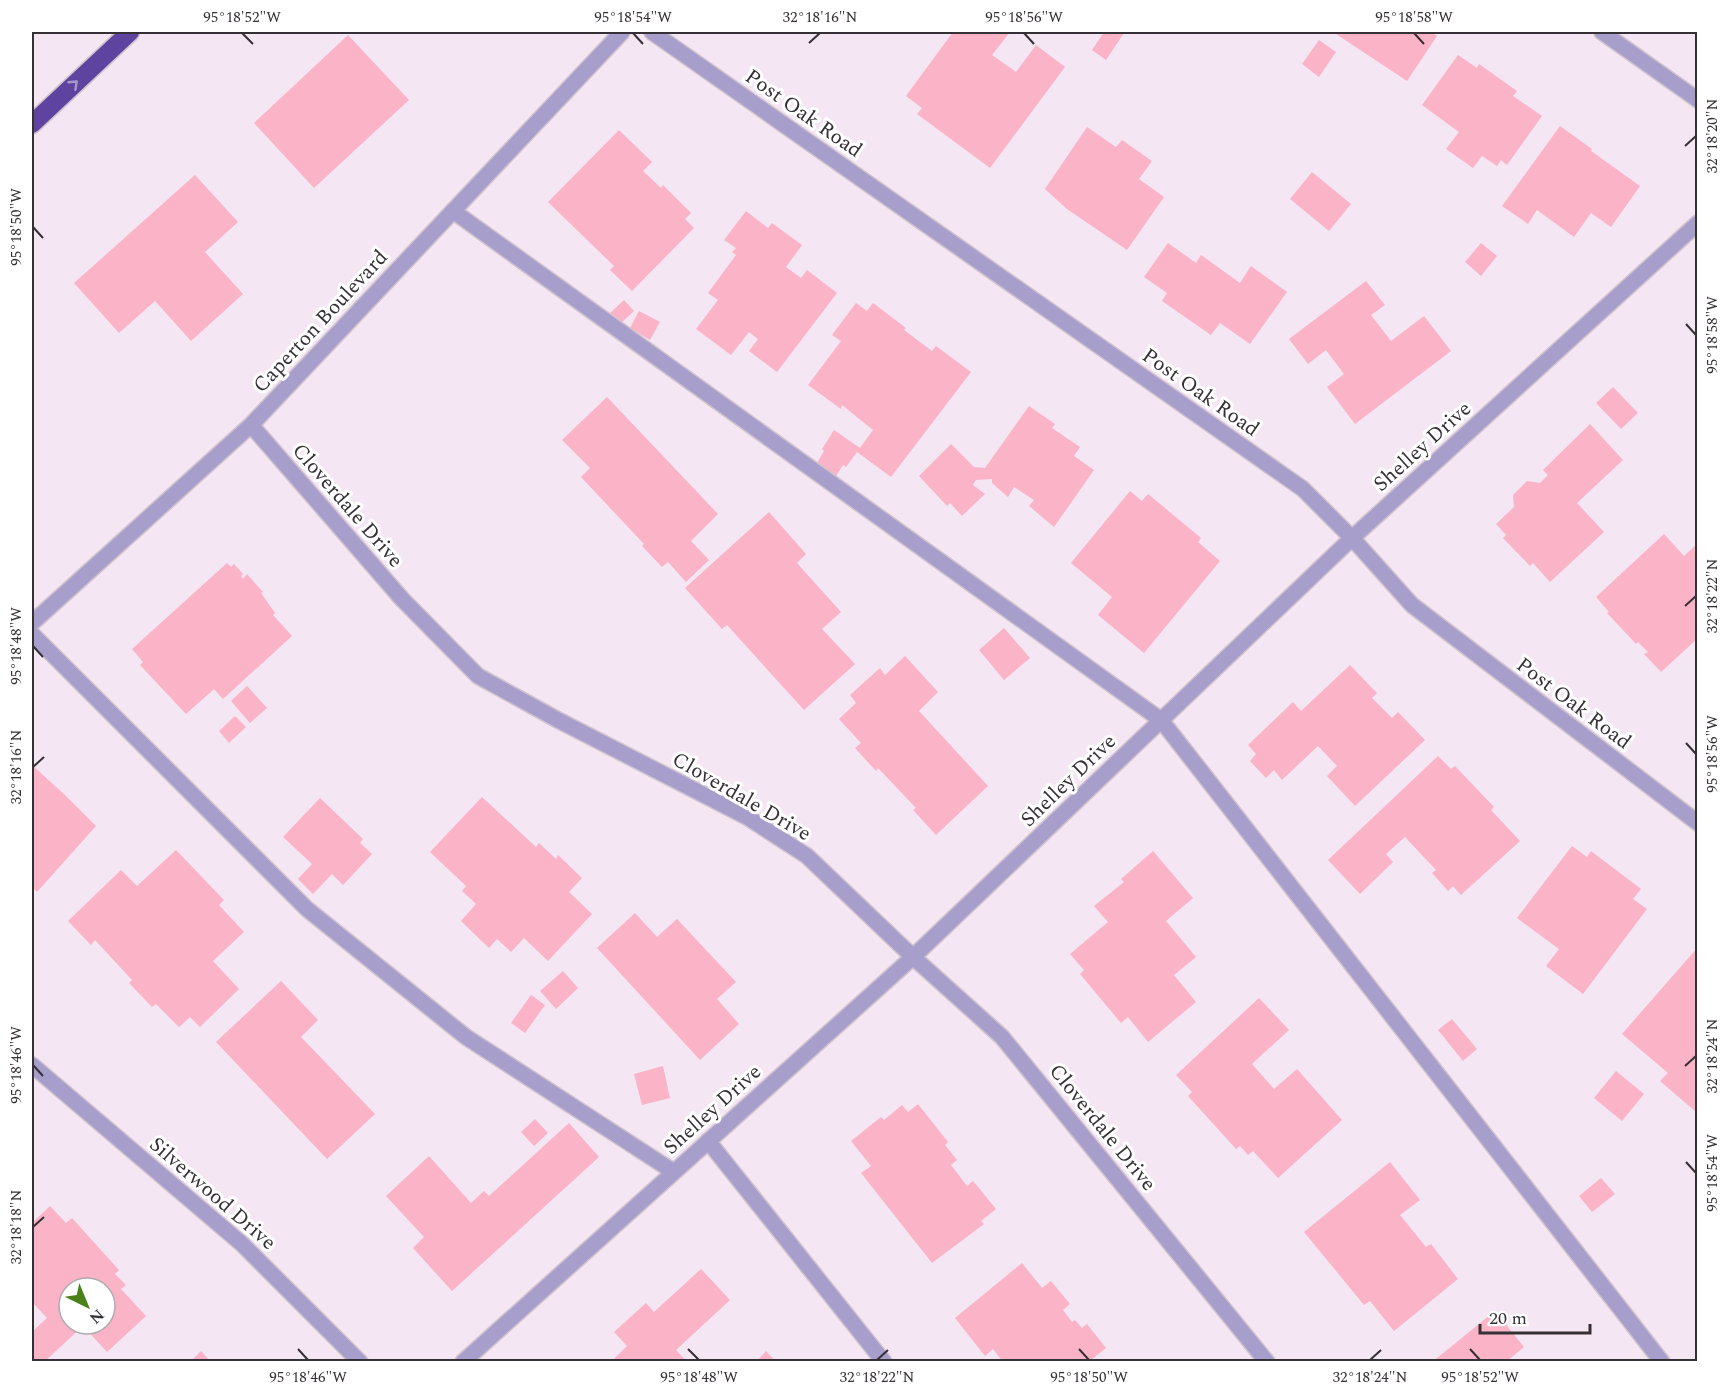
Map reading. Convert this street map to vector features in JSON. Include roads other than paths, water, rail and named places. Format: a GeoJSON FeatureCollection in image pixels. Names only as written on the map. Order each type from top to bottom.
{"type":"FeatureCollection","features":[{"type":"Feature","properties":{"kind":"highway"},"geometry":{"type":"LineString","coordinates":[[32,124],[130,32]]}},
{"type":"Feature","properties":{"kind":"street","name":"Caperton Boulevard"},"geometry":{"type":"LineString","coordinates":[[32,623],[251,425],[622,32]]}},
{"type":"Feature","properties":{"kind":"street","name":"Post Oak Road"},"geometry":{"type":"LineString","coordinates":[[652,32],[1302,489],[1352,538],[1412,605],[1698,823]]}},
{"type":"Feature","properties":{"kind":"street"},"geometry":{"type":"LineString","coordinates":[[1602,32],[1698,100]]}},
{"type":"Feature","properties":{"kind":"street"},"geometry":{"type":"LineString","coordinates":[[453,211],[1161,720],[1662,1362]]}},
{"type":"Feature","properties":{"kind":"street","name":"Shelley Drive"},"geometry":{"type":"LineString","coordinates":[[463,1362],[913,957],[1352,538],[1698,223]]}},
{"type":"Feature","properties":{"kind":"street","name":"Cloverdale Drive"},"geometry":{"type":"LineString","coordinates":[[251,425],[402,599],[478,676],[747,818],[807,856],[913,957],[1002,1037],[1267,1362]]}},
{"type":"Feature","properties":{"kind":"street"},"geometry":{"type":"LineString","coordinates":[[32,634],[307,909],[466,1037],[674,1172]]}},
{"type":"Feature","properties":{"kind":"street","name":"Silverwood Drive"},"geometry":{"type":"LineString","coordinates":[[32,1065],[243,1244],[360,1362]]}},
{"type":"Feature","properties":{"kind":"street"},"geometry":{"type":"LineString","coordinates":[[708,1141],[884,1362]]}}]}
